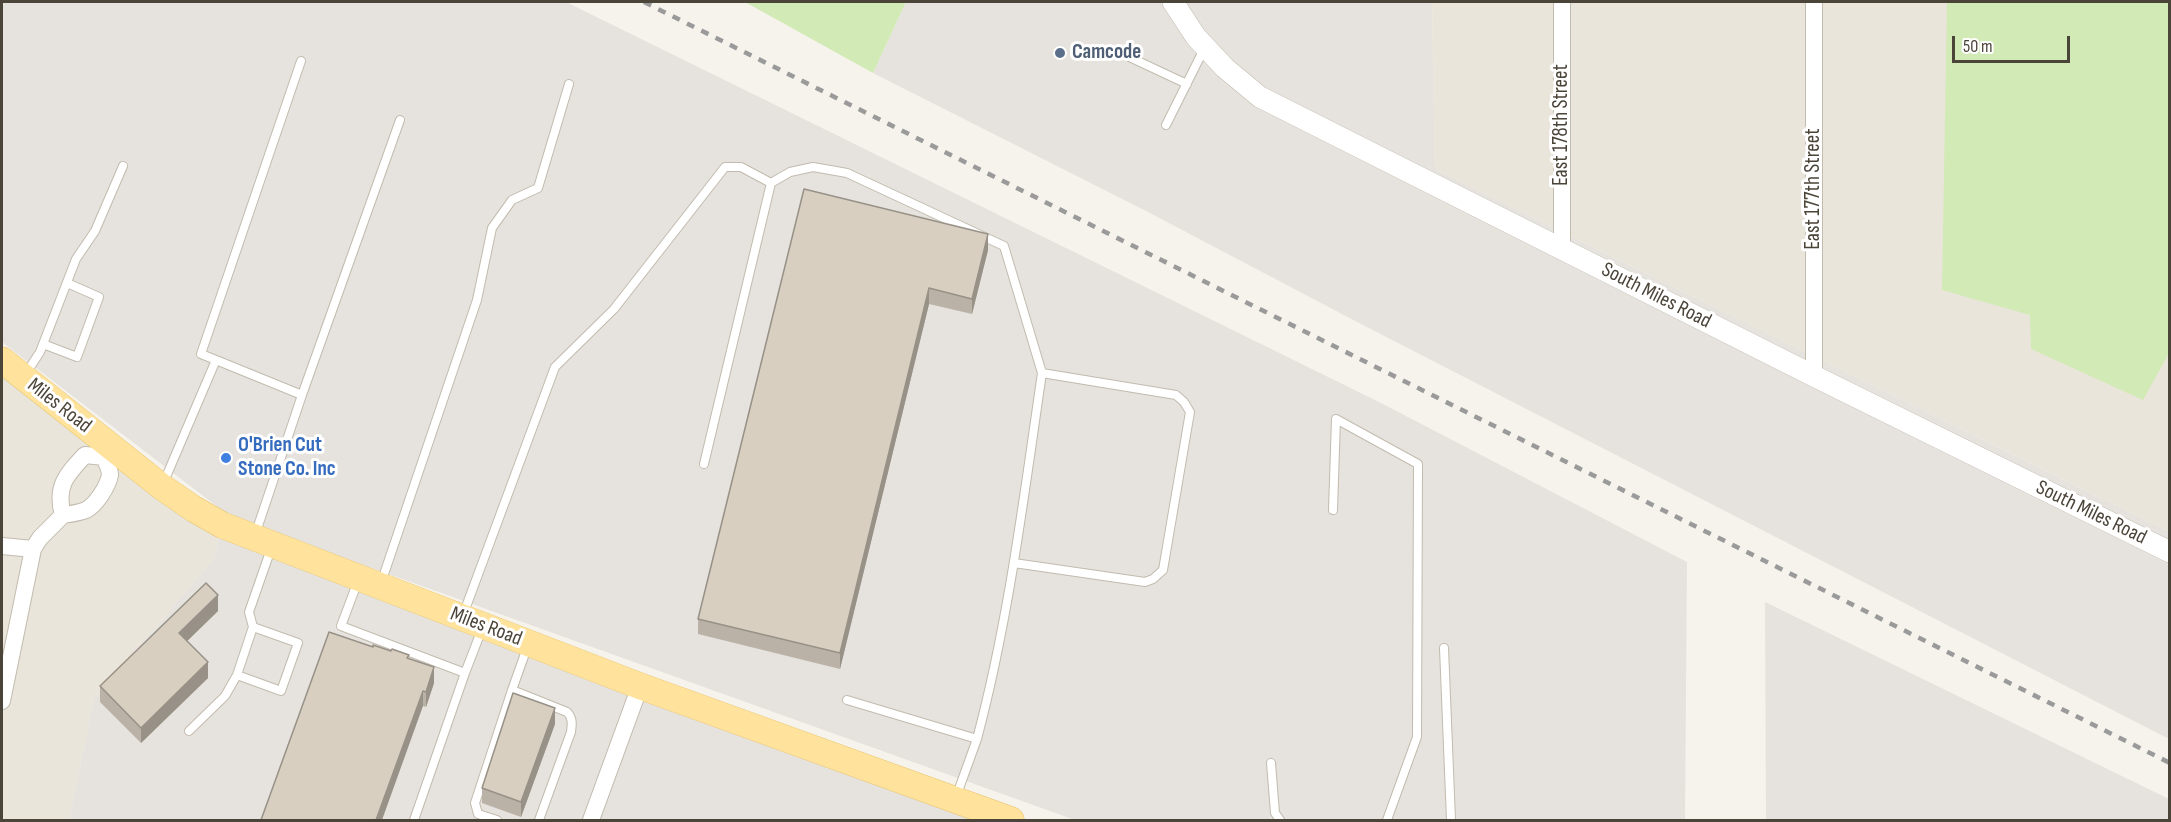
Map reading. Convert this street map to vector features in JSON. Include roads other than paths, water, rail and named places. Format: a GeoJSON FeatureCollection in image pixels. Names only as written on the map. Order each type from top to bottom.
{"type":"FeatureCollection","features":[{"type":"Feature","properties":{"kind":"main road","name":"Miles Road"},"geometry":{"type":"LineString","coordinates":[[2,360],[107,452],[209,519],[263,542],[640,686],[962,806],[1011,820]]}},
{"type":"Feature","properties":{"kind":"street","name":"South Miles Road"},"geometry":{"type":"LineString","coordinates":[[1173,2],[1196,37],[1225,68],[1260,97],[2169,552]]}},
{"type":"Feature","properties":{"kind":"street","name":"East 178th Street"},"geometry":{"type":"LineString","coordinates":[[1562,2],[1562,248]]}},
{"type":"Feature","properties":{"kind":"street","name":"East 177th Street"},"geometry":{"type":"LineString","coordinates":[[1814,2],[1814,376]]}},
{"type":"Feature","properties":{"kind":"street"},"geometry":{"type":"LineString","coordinates":[[2,701],[33,549],[40,538],[63,515],[84,511],[103,492],[110,472],[107,452],[85,455],[76,464],[61,487],[58,501],[63,515]]}},
{"type":"Feature","properties":{"kind":"street"},"geometry":{"type":"LineString","coordinates":[[2,546],[33,549]]}},
{"type":"Feature","properties":{"kind":"street"},"geometry":{"type":"LineString","coordinates":[[591,820],[640,686]]}},
{"type":"Feature","properties":{"kind":"lane"},"geometry":{"type":"LineString","coordinates":[[1166,125],[1206,47]]}},
{"type":"Feature","properties":{"kind":"lane"},"geometry":{"type":"LineString","coordinates":[[1125,55],[1187,84]]}},
{"type":"Feature","properties":{"kind":"lane"},"geometry":{"type":"LineString","coordinates":[[301,61],[201,354],[302,396]]}},
{"type":"Feature","properties":{"kind":"lane"},"geometry":{"type":"LineString","coordinates":[[465,673],[341,626],[369,582],[477,300],[492,228],[512,200],[538,188],[569,84]]}},
{"type":"Feature","properties":{"kind":"lane"},"geometry":{"type":"LineString","coordinates":[[189,731],[225,696],[237,675],[253,627],[249,612],[263,542],[302,396],[400,120]]}},
{"type":"Feature","properties":{"kind":"lane"},"geometry":{"type":"LineString","coordinates":[[24,378],[43,344],[76,259],[95,231],[123,166]]}},
{"type":"Feature","properties":{"kind":"lane"},"geometry":{"type":"LineString","coordinates":[[414,820],[465,673],[472,622],[555,367],[614,309],[725,167],[741,167],[771,183]]}},
{"type":"Feature","properties":{"kind":"lane"},"geometry":{"type":"LineString","coordinates":[[704,464],[771,183],[790,172],[813,167],[847,173],[1004,246],[1042,373],[1014,563],[999,645],[962,806]]}},
{"type":"Feature","properties":{"kind":"lane"},"geometry":{"type":"LineString","coordinates":[[43,344],[77,357],[99,297],[67,283]]}},
{"type":"Feature","properties":{"kind":"lane"},"geometry":{"type":"LineString","coordinates":[[162,487],[216,360]]}},
{"type":"Feature","properties":{"kind":"lane"},"geometry":{"type":"LineString","coordinates":[[1014,563],[1145,582],[1158,575],[1163,570],[1190,412],[1176,395],[1042,373]]}},
{"type":"Feature","properties":{"kind":"lane"},"geometry":{"type":"LineString","coordinates":[[1333,510],[1336,419],[1418,464],[1417,737],[1387,820]]}},
{"type":"Feature","properties":{"kind":"lane"},"geometry":{"type":"LineString","coordinates":[[237,675],[281,691],[298,643],[253,627]]}},
{"type":"Feature","properties":{"kind":"lane"},"geometry":{"type":"LineString","coordinates":[[497,820],[478,814],[475,802],[529,643]]}},
{"type":"Feature","properties":{"kind":"lane"},"geometry":{"type":"LineString","coordinates":[[1444,648],[1451,820]]}},
{"type":"Feature","properties":{"kind":"lane"},"geometry":{"type":"LineString","coordinates":[[512,690],[567,712],[571,716],[571,732],[539,820]]}},
{"type":"Feature","properties":{"kind":"lane"},"geometry":{"type":"LineString","coordinates":[[848,700],[977,739]]}},
{"type":"Feature","properties":{"kind":"lane"},"geometry":{"type":"LineString","coordinates":[[1271,763],[1275,813],[1280,820]]}},
{"type":"Feature","properties":{"kind":"railway"},"geometry":{"type":"LineString","coordinates":[[644,2],[2170,763]]}},
{"type":"Feature","properties":{"kind":"place","name":"Camcode"},"geometry":{"type":"Point","coordinates":[1060,53]}},
{"type":"Feature","properties":{"kind":"place","name":"O'Brien Cut Stone Co. Inc"},"geometry":{"type":"Point","coordinates":[226,458]}}]}
